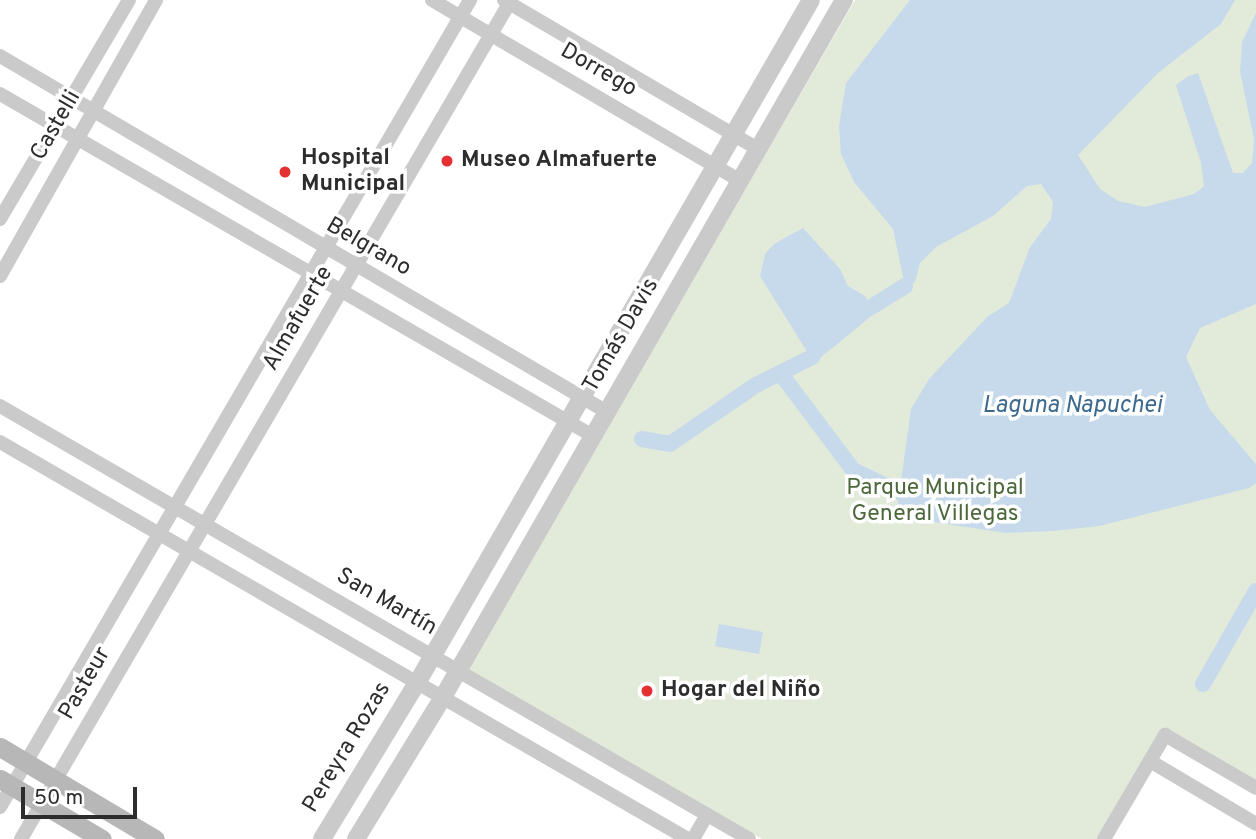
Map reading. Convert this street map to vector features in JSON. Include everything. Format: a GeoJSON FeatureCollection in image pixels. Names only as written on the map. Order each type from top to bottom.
{"type":"FeatureCollection","features":[{"type":"Feature","properties":{"kind":"main road"},"geometry":{"type":"LineString","coordinates":[[0,747],[155,839]]}},
{"type":"Feature","properties":{"kind":"main road"},"geometry":{"type":"LineString","coordinates":[[6,782],[102,839]]}},
{"type":"Feature","properties":{"kind":"street","name":"Castelli"},"geometry":{"type":"LineString","coordinates":[[0,219],[129,0]]}},
{"type":"Feature","properties":{"kind":"street","name":"Castelli"},"geometry":{"type":"LineString","coordinates":[[0,275],[156,0]]}},
{"type":"Feature","properties":{"kind":"street","name":"Dorrego"},"geometry":{"type":"LineString","coordinates":[[432,0],[740,181]]}},
{"type":"Feature","properties":{"kind":"street","name":"Almafuerte"},"geometry":{"type":"LineString","coordinates":[[159,534],[470,0]]}},
{"type":"Feature","properties":{"kind":"street","name":"Tomás Davis"},"geometry":{"type":"LineString","coordinates":[[417,683],[811,0]]}},
{"type":"Feature","properties":{"kind":"street","name":"Tomás Davis"},"geometry":{"type":"LineString","coordinates":[[443,697],[844,0]]}},
{"type":"Feature","properties":{"kind":"street","name":"Dorrego"},"geometry":{"type":"LineString","coordinates":[[508,1],[758,149]]}},
{"type":"Feature","properties":{"kind":"street","name":"Almafuerte"},"geometry":{"type":"LineString","coordinates":[[189,551],[491,35],[508,1]]}},
{"type":"Feature","properties":{"kind":"street","name":"Belgrano"},"geometry":{"type":"LineString","coordinates":[[0,56],[93,109],[325,250],[607,412]]}},
{"type":"Feature","properties":{"kind":"street"},"geometry":{"type":"LineString","coordinates":[[0,94],[593,436]]}},
{"type":"Feature","properties":{"kind":"street","name":"San Martín"},"geometry":{"type":"LineString","coordinates":[[0,406],[749,839]]}},
{"type":"Feature","properties":{"kind":"street"},"geometry":{"type":"LineString","coordinates":[[0,442],[691,839],[707,815]]}},
{"type":"Feature","properties":{"kind":"street","name":"Pasteur"},"geometry":{"type":"LineString","coordinates":[[0,807],[6,782],[26,762],[159,534]]}},
{"type":"Feature","properties":{"kind":"street","name":"Pasteur"},"geometry":{"type":"LineString","coordinates":[[21,839],[189,551]]}},
{"type":"Feature","properties":{"kind":"street","name":"Pereyra Rozas"},"geometry":{"type":"LineString","coordinates":[[321,839],[417,683]]}},
{"type":"Feature","properties":{"kind":"street"},"geometry":{"type":"LineString","coordinates":[[356,839],[443,697]]}},
{"type":"Feature","properties":{"kind":"street"},"geometry":{"type":"LineString","coordinates":[[1104,839],[1165,735],[1256,788]]}},
{"type":"Feature","properties":{"kind":"street"},"geometry":{"type":"LineString","coordinates":[[1150,761],[1256,824]]}},
{"type":"Feature","properties":{"kind":"green space","name":"Parque Municipal General Villegas"},"geometry":{"type":"Polygon","coordinates":[[[855,0],[1256,0],[1256,781],[1164,727],[1098,839],[762,839],[467,670],[855,0]]]}},
{"type":"Feature","properties":{"kind":"water","name":"Laguna Napuchei"},"geometry":{"type":"Polygon","coordinates":[[[910,0],[1235,0],[1221,24],[1158,73],[1078,155],[1100,189],[1118,201],[1145,207],[1194,194],[1204,186],[1201,163],[1176,85],[1187,77],[1198,73],[1233,173],[1243,173],[1252,163],[1254,139],[1240,72],[1242,42],[1256,13],[1256,304],[1200,328],[1186,357],[1210,410],[1256,464],[1256,483],[1249,488],[1099,526],[1053,531],[1006,533],[933,522],[897,510],[911,409],[929,379],[987,317],[1009,303],[1030,247],[1051,219],[1053,202],[1041,184],[1027,186],[993,216],[936,247],[920,263],[915,282],[905,286],[893,229],[854,182],[841,154],[839,126],[846,83],[910,0]]]}},
{"type":"Feature","properties":{"kind":"water"},"geometry":{"type":"Polygon","coordinates":[[[803,228],[840,269],[848,286],[865,296],[875,313],[814,363],[760,276],[765,254],[774,244],[803,228]]]}},
{"type":"Feature","properties":{"kind":"water"},"geometry":{"type":"Polygon","coordinates":[[[719,624],[763,632],[759,654],[715,646],[719,624]]]}},
{"type":"Feature","properties":{"kind":"waterway"},"geometry":{"type":"LineString","coordinates":[[873,306],[905,286]]}},
{"type":"Feature","properties":{"kind":"waterway"},"geometry":{"type":"LineString","coordinates":[[642,439],[670,444],[756,385],[812,357]]}},
{"type":"Feature","properties":{"kind":"waterway"},"geometry":{"type":"LineString","coordinates":[[781,374],[853,470],[901,493]]}},
{"type":"Feature","properties":{"kind":"waterway"},"geometry":{"type":"LineString","coordinates":[[1203,684],[1256,591]]}},
{"type":"Feature","properties":{"kind":"place","name":"Museo Almafuerte"},"geometry":{"type":"Point","coordinates":[447,161]}},
{"type":"Feature","properties":{"kind":"place","name":"Hospital Municipal"},"geometry":{"type":"Point","coordinates":[285,172]}},
{"type":"Feature","properties":{"kind":"place","name":"Hogar del Niño"},"geometry":{"type":"Point","coordinates":[647,691]}}]}
